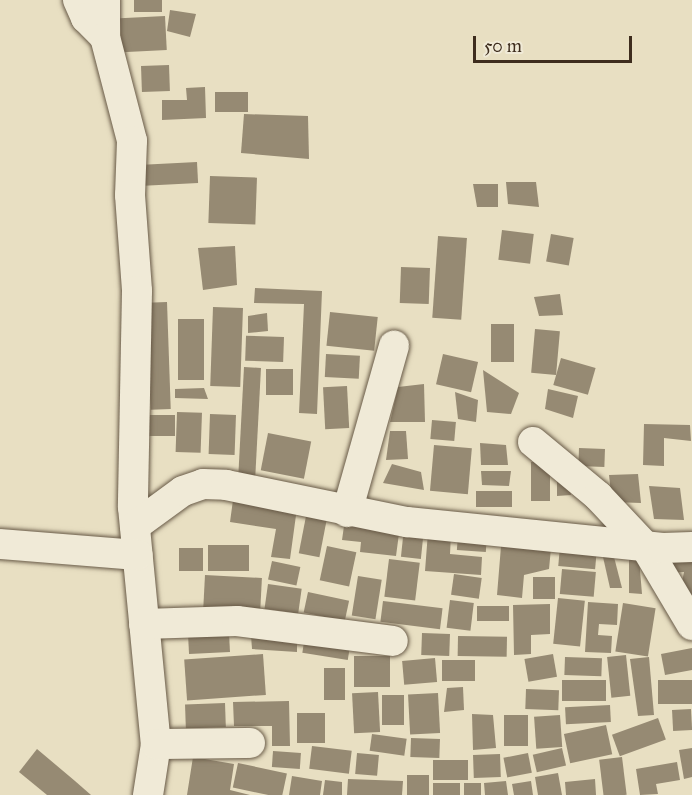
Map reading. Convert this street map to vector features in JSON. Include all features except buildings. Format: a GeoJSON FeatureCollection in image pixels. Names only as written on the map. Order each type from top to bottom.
{"type":"FeatureCollection","features":[{"type":"Feature","properties":{"kind":"street"},"geometry":{"type":"LineString","coordinates":[[78,0],[86,18],[105,38]]}},
{"type":"Feature","properties":{"kind":"street"},"geometry":{"type":"LineString","coordinates":[[105,0],[105,38],[132,141],[130,195],[137,291],[136,540],[156,744],[148,795]]}},
{"type":"Feature","properties":{"kind":"street"},"geometry":{"type":"LineString","coordinates":[[346,512],[394,346]]}},
{"type":"Feature","properties":{"kind":"street"},"geometry":{"type":"LineString","coordinates":[[533,442],[598,496],[645,546],[692,626]]}},
{"type":"Feature","properties":{"kind":"street"},"geometry":{"type":"LineString","coordinates":[[0,544],[136,540],[183,491],[202,484],[245,488],[346,512],[407,522],[645,546],[692,547]]}},
{"type":"Feature","properties":{"kind":"street"},"geometry":{"type":"LineString","coordinates":[[144,624],[237,621],[393,641]]}},
{"type":"Feature","properties":{"kind":"street"},"geometry":{"type":"LineString","coordinates":[[156,744],[250,742]]}}]}
